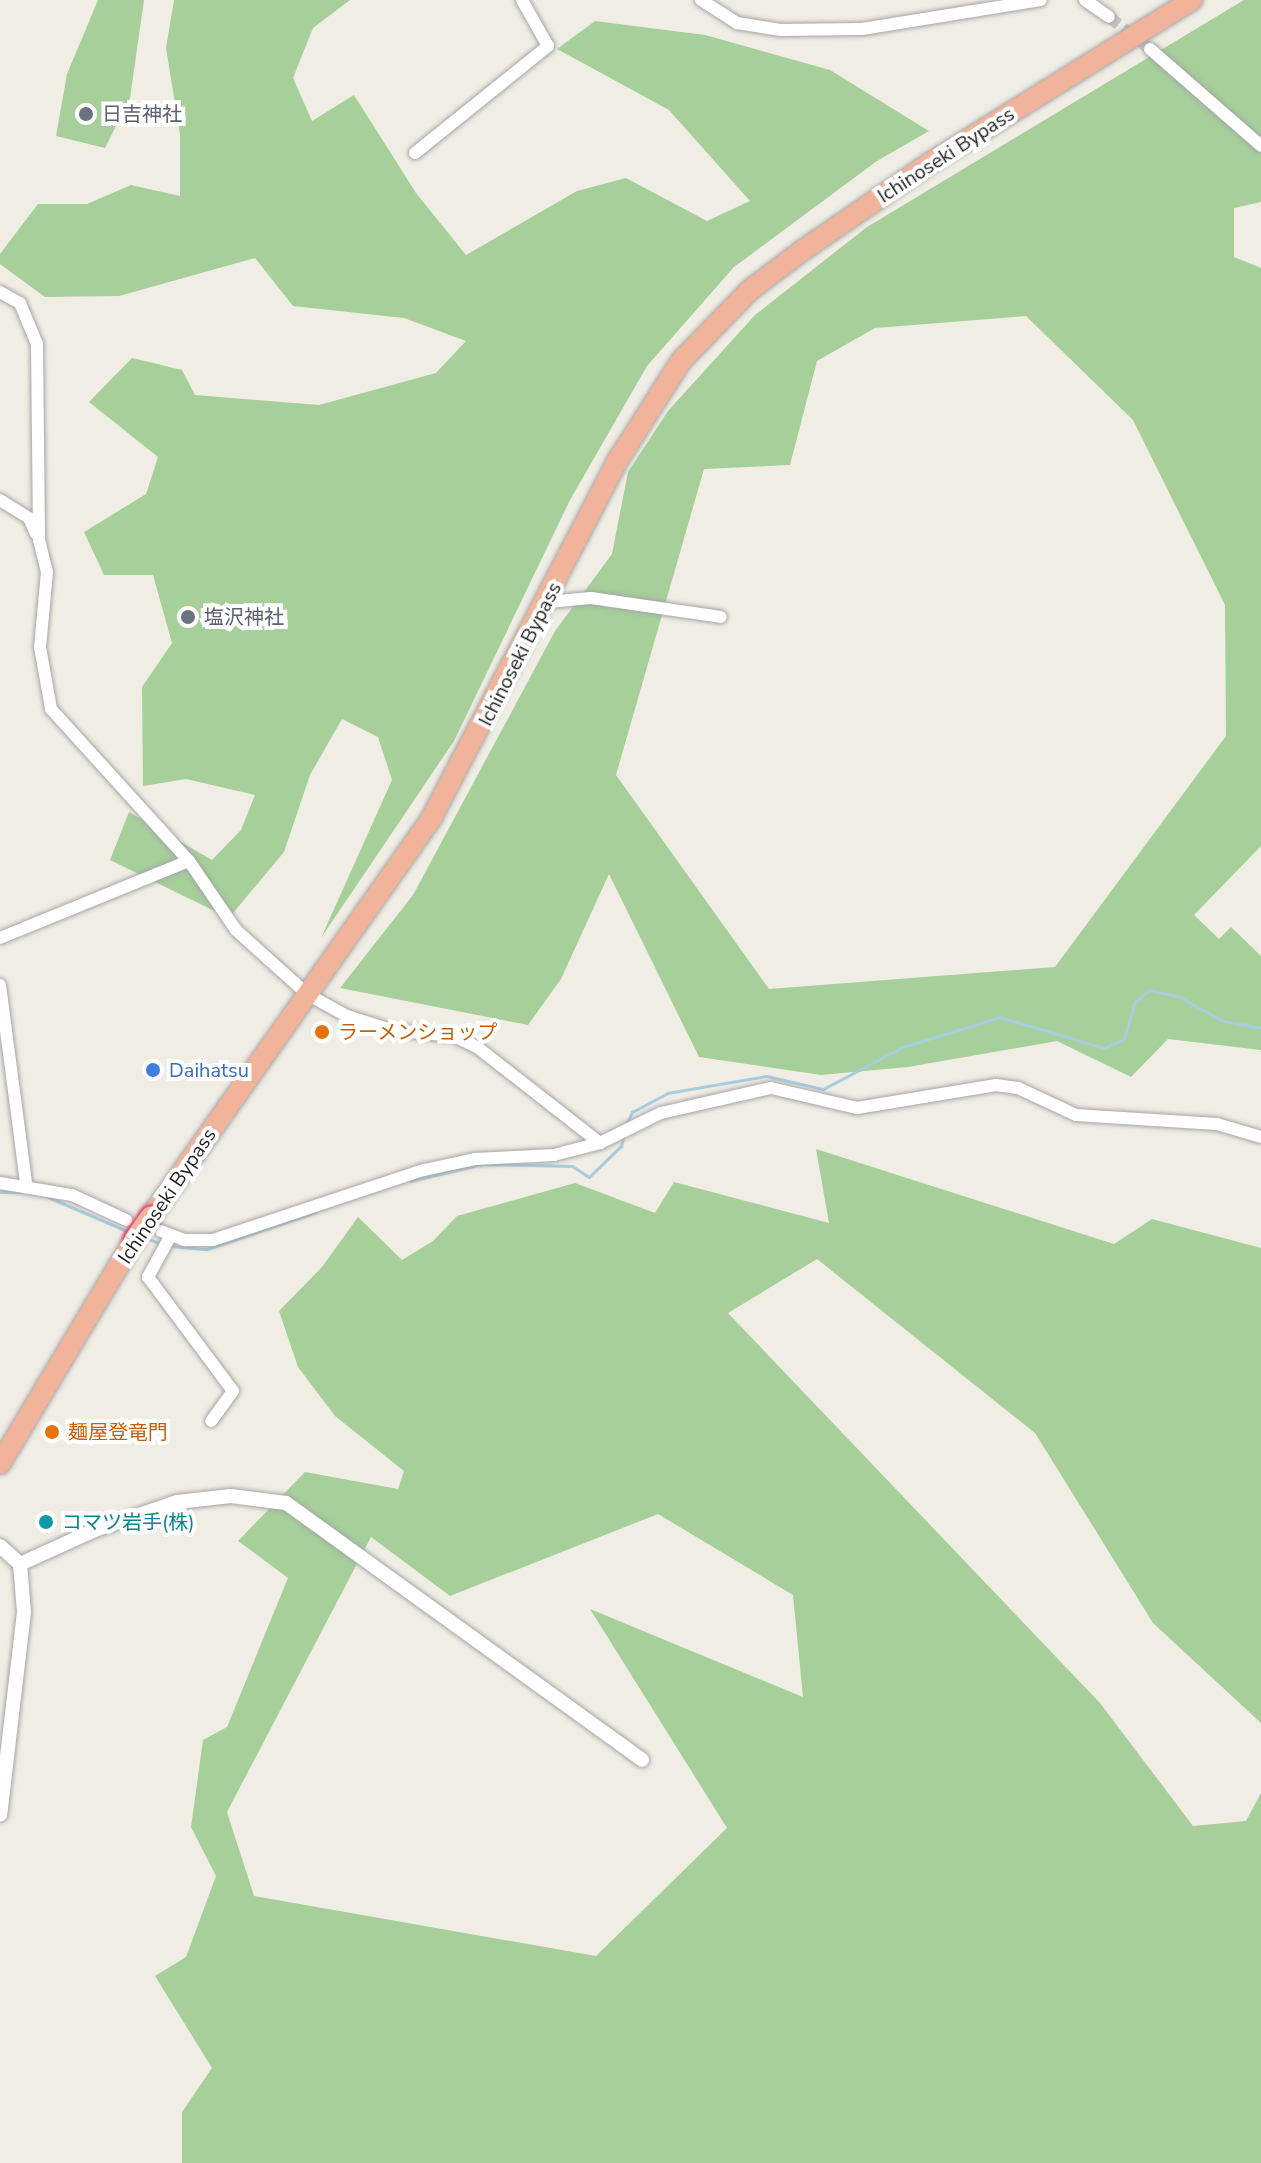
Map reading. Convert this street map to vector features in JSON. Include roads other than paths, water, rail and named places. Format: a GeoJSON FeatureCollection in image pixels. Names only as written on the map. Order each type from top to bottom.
{"type":"FeatureCollection","features":[{"type":"Feature","properties":{"kind":"highway","name":"Ichinoseki Bypass"},"geometry":{"type":"LineString","coordinates":[[0,1464],[134,1240],[161,1227],[307,994],[432,817],[548,602],[647,407],[681,361],[750,290],[930,163],[1192,0]]}},
{"type":"Feature","properties":{"kind":"street"},"geometry":{"type":"LineString","coordinates":[[415,153],[548,46],[522,0]]}},
{"type":"Feature","properties":{"kind":"street"},"geometry":{"type":"LineString","coordinates":[[701,0],[737,23],[780,30],[862,29],[1041,0]]}},
{"type":"Feature","properties":{"kind":"street"},"geometry":{"type":"LineString","coordinates":[[1085,0],[1109,17]]}},
{"type":"Feature","properties":{"kind":"street"},"geometry":{"type":"LineString","coordinates":[[1150,49],[1261,146]]}},
{"type":"Feature","properties":{"kind":"street"},"geometry":{"type":"LineString","coordinates":[[0,292],[20,303],[37,344],[39,540]]}},
{"type":"Feature","properties":{"kind":"street"},"geometry":{"type":"LineString","coordinates":[[0,500],[29,518],[39,540],[47,572],[40,647],[51,709],[189,861],[236,930],[307,994],[347,1016],[391,1030],[454,1036],[477,1047],[600,1143]]}},
{"type":"Feature","properties":{"kind":"street"},"geometry":{"type":"LineString","coordinates":[[548,602],[591,598],[721,617]]}},
{"type":"Feature","properties":{"kind":"street"},"geometry":{"type":"LineString","coordinates":[[0,938],[189,861]]}},
{"type":"Feature","properties":{"kind":"street"},"geometry":{"type":"LineString","coordinates":[[0,985],[18,1093],[26,1183]]}},
{"type":"Feature","properties":{"kind":"street"},"geometry":{"type":"LineString","coordinates":[[211,1421],[233,1391],[148,1277],[161,1227],[213,1240],[424,1170],[475,1159],[554,1155],[600,1143],[633,1124],[741,1090],[771,1088],[857,1108],[996,1085],[1018,1088],[1076,1115],[1217,1124],[1261,1137]]}},
{"type":"Feature","properties":{"kind":"street"},"geometry":{"type":"LineString","coordinates":[[0,1183],[26,1183],[72,1195],[126,1220]]}},
{"type":"Feature","properties":{"kind":"street"},"geometry":{"type":"LineString","coordinates":[[20,1564],[95,1530],[177,1502],[231,1496],[286,1503],[642,1760]]}},
{"type":"Feature","properties":{"kind":"street"},"geometry":{"type":"LineString","coordinates":[[0,1546],[20,1564],[24,1612],[0,1815]]}},
{"type":"Feature","properties":{"kind":"waterway"},"geometry":{"type":"LineString","coordinates":[[625,1127],[632,1112],[667,1093],[766,1076],[823,1089],[903,1047],[1000,1017],[1104,1048],[1124,1039],[1134,1003],[1149,990],[1178,996],[1223,1021],[1261,1028]]}},
{"type":"Feature","properties":{"kind":"waterway"},"geometry":{"type":"LineString","coordinates":[[410,1181],[482,1164],[572,1166],[589,1177],[621,1146],[624,1135]]}},
{"type":"Feature","properties":{"kind":"waterway"},"geometry":{"type":"LineString","coordinates":[[0,1192],[21,1192]]}},
{"type":"Feature","properties":{"kind":"waterway"},"geometry":{"type":"LineString","coordinates":[[48,1197],[129,1232]]}},
{"type":"Feature","properties":{"kind":"waterway"},"geometry":{"type":"LineString","coordinates":[[170,1246],[207,1249],[316,1212]]}},
{"type":"Feature","properties":{"kind":"waterway"},"geometry":{"type":"LineString","coordinates":[[143,1237],[162,1244]]}},
{"type":"Feature","properties":{"kind":"tunnel"},"geometry":{"type":"LineString","coordinates":[[1109,17],[1150,49]]}},
{"type":"Feature","properties":{"kind":"place","name":"日吉神社"},"geometry":{"type":"Point","coordinates":[86,114]}},
{"type":"Feature","properties":{"kind":"place","name":"塩沢神社"},"geometry":{"type":"Point","coordinates":[188,617]}},
{"type":"Feature","properties":{"kind":"place","name":"ラーメンショップ"},"geometry":{"type":"Point","coordinates":[322,1032]}},
{"type":"Feature","properties":{"kind":"place","name":"Daihatsu"},"geometry":{"type":"Point","coordinates":[153,1070]}},
{"type":"Feature","properties":{"kind":"place","name":"麺屋登竜門"},"geometry":{"type":"Point","coordinates":[52,1432]}},
{"type":"Feature","properties":{"kind":"place","name":"コマツ岩手(株)"},"geometry":{"type":"Point","coordinates":[46,1522]}}]}
